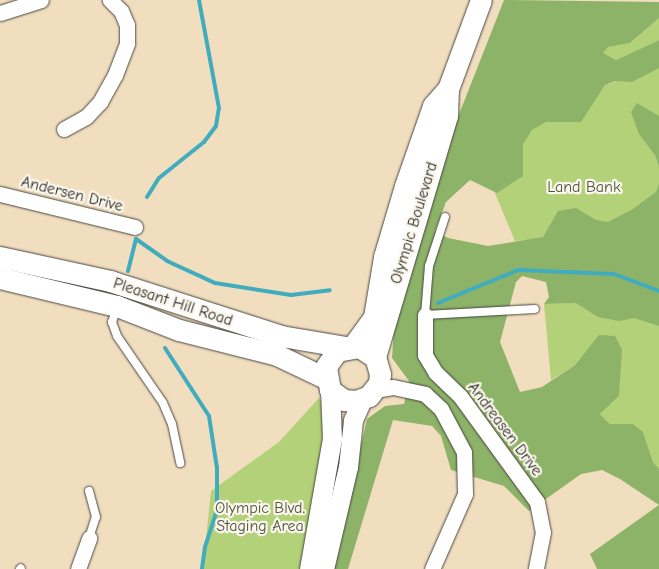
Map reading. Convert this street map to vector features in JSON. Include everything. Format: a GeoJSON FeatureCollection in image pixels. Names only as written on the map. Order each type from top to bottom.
{"type":"FeatureCollection","features":[{"type":"Feature","properties":{"kind":"main road","name":"Olympic Boulevard"},"geometry":{"type":"LineString","coordinates":[[377,382],[448,116],[448,89],[481,0]]}},
{"type":"Feature","properties":{"kind":"main road","name":"Olympic Boulevard"},"geometry":{"type":"LineString","coordinates":[[344,345],[384,257],[433,106],[448,89]]}},
{"type":"Feature","properties":{"kind":"main road","name":"Pleasant Hill Road"},"geometry":{"type":"LineString","coordinates":[[0,257],[110,281],[281,336],[344,345]]}},
{"type":"Feature","properties":{"kind":"main road","name":"Pleasant Hill Road"},"geometry":{"type":"LineString","coordinates":[[0,278],[117,306],[288,373],[320,392],[329,390]]}},
{"type":"Feature","properties":{"kind":"main road"},"geometry":{"type":"LineString","coordinates":[[344,345],[365,349],[377,382],[344,400],[329,390],[330,358],[344,345]]}},
{"type":"Feature","properties":{"kind":"street"},"geometry":{"type":"LineString","coordinates":[[0,13],[41,0]]}},
{"type":"Feature","properties":{"kind":"street"},"geometry":{"type":"LineString","coordinates":[[64,129],[86,116],[100,102],[115,75],[124,51],[127,25],[121,12],[110,0]]}},
{"type":"Feature","properties":{"kind":"street","name":"Andersen Drive"},"geometry":{"type":"LineString","coordinates":[[0,194],[135,227]]}},
{"type":"Feature","properties":{"kind":"street","name":"Andreasen Drive"},"geometry":{"type":"LineString","coordinates":[[425,315],[425,355],[436,373],[460,396],[538,502],[543,532],[536,569]]}},
{"type":"Feature","properties":{"kind":"street"},"geometry":{"type":"LineString","coordinates":[[377,382],[426,394],[440,410],[464,452],[465,494],[432,569]]}},
{"type":"Feature","properties":{"kind":"street","name":"Olympic Boulevard"},"geometry":{"type":"LineString","coordinates":[[324,569],[348,468],[353,420],[377,382]]}},
{"type":"Feature","properties":{"kind":"street"},"geometry":{"type":"LineString","coordinates":[[309,569],[332,439],[329,390]]}},
{"type":"Feature","properties":{"kind":"street"},"geometry":{"type":"LineString","coordinates":[[78,569],[89,538]]}},
{"type":"Feature","properties":{"kind":"lane"},"geometry":{"type":"LineString","coordinates":[[445,217],[429,266],[425,315],[535,309]]}},
{"type":"Feature","properties":{"kind":"lane"},"geometry":{"type":"LineString","coordinates":[[117,306],[112,322],[116,336],[163,403],[172,424],[180,463]]}},
{"type":"Feature","properties":{"kind":"lane"},"geometry":{"type":"LineString","coordinates":[[89,491],[96,517],[89,538]]}},
{"type":"Feature","properties":{"kind":"green space"},"geometry":{"type":"Polygon","coordinates":[[[504,0],[659,2],[659,18],[630,43],[608,47],[603,53],[616,60],[659,40],[659,68],[632,82],[615,81],[605,85],[581,122],[546,122],[532,130],[523,144],[523,176],[497,193],[470,180],[446,202],[435,231],[448,238],[488,246],[543,237],[558,211],[576,208],[596,220],[608,222],[633,209],[656,192],[659,184],[659,326],[634,318],[619,321],[598,317],[576,303],[544,304],[549,297],[546,282],[522,276],[516,282],[500,342],[520,392],[542,387],[575,365],[599,335],[615,336],[622,350],[619,396],[600,414],[610,424],[633,424],[643,432],[653,462],[659,469],[659,505],[620,479],[602,470],[581,474],[529,511],[504,486],[451,470],[441,436],[432,426],[393,420],[348,569],[333,569],[367,419],[385,406],[404,404],[409,381],[392,358],[394,327],[454,127],[504,0]]]}},
{"type":"Feature","properties":{"kind":"green space"},"geometry":{"type":"Polygon","coordinates":[[[659,18],[659,40],[616,60],[602,53],[608,47],[630,43],[659,18]]]}},
{"type":"Feature","properties":{"kind":"green space","name":"Land Bank"},"geometry":{"type":"Polygon","coordinates":[[[659,66],[659,469],[653,462],[643,432],[633,424],[610,424],[600,414],[619,396],[594,342],[575,365],[551,380],[544,304],[568,303],[527,240],[515,241],[492,186],[539,117],[602,90],[605,85],[659,66]]]}},
{"type":"Feature","properties":{"kind":"green space"},"geometry":{"type":"Polygon","coordinates":[[[637,103],[659,116],[659,166],[655,155],[639,134],[631,112],[637,103]]]}},
{"type":"Feature","properties":{"kind":"green space","name":"Olympic Blvd. Staging Area"},"geometry":{"type":"Polygon","coordinates":[[[319,398],[324,405],[327,423],[302,569],[203,569],[211,491],[279,442],[319,398]]]}},
{"type":"Feature","properties":{"kind":"green space"},"geometry":{"type":"Polygon","coordinates":[[[659,505],[659,569],[597,569],[590,554],[659,505]]]}},
{"type":"Feature","properties":{"kind":"waterway"},"geometry":{"type":"LineString","coordinates":[[147,197],[159,178],[204,142],[216,126],[219,108],[199,0]]}},
{"type":"Feature","properties":{"kind":"waterway"},"geometry":{"type":"LineString","coordinates":[[128,271],[136,239],[167,261],[215,283],[291,295],[330,290]]}},
{"type":"Feature","properties":{"kind":"waterway"},"geometry":{"type":"LineString","coordinates":[[438,303],[518,270],[614,274],[659,291]]}},
{"type":"Feature","properties":{"kind":"waterway"},"geometry":{"type":"LineString","coordinates":[[165,348],[209,416],[217,468],[217,510],[205,547],[202,569]]}}]}
